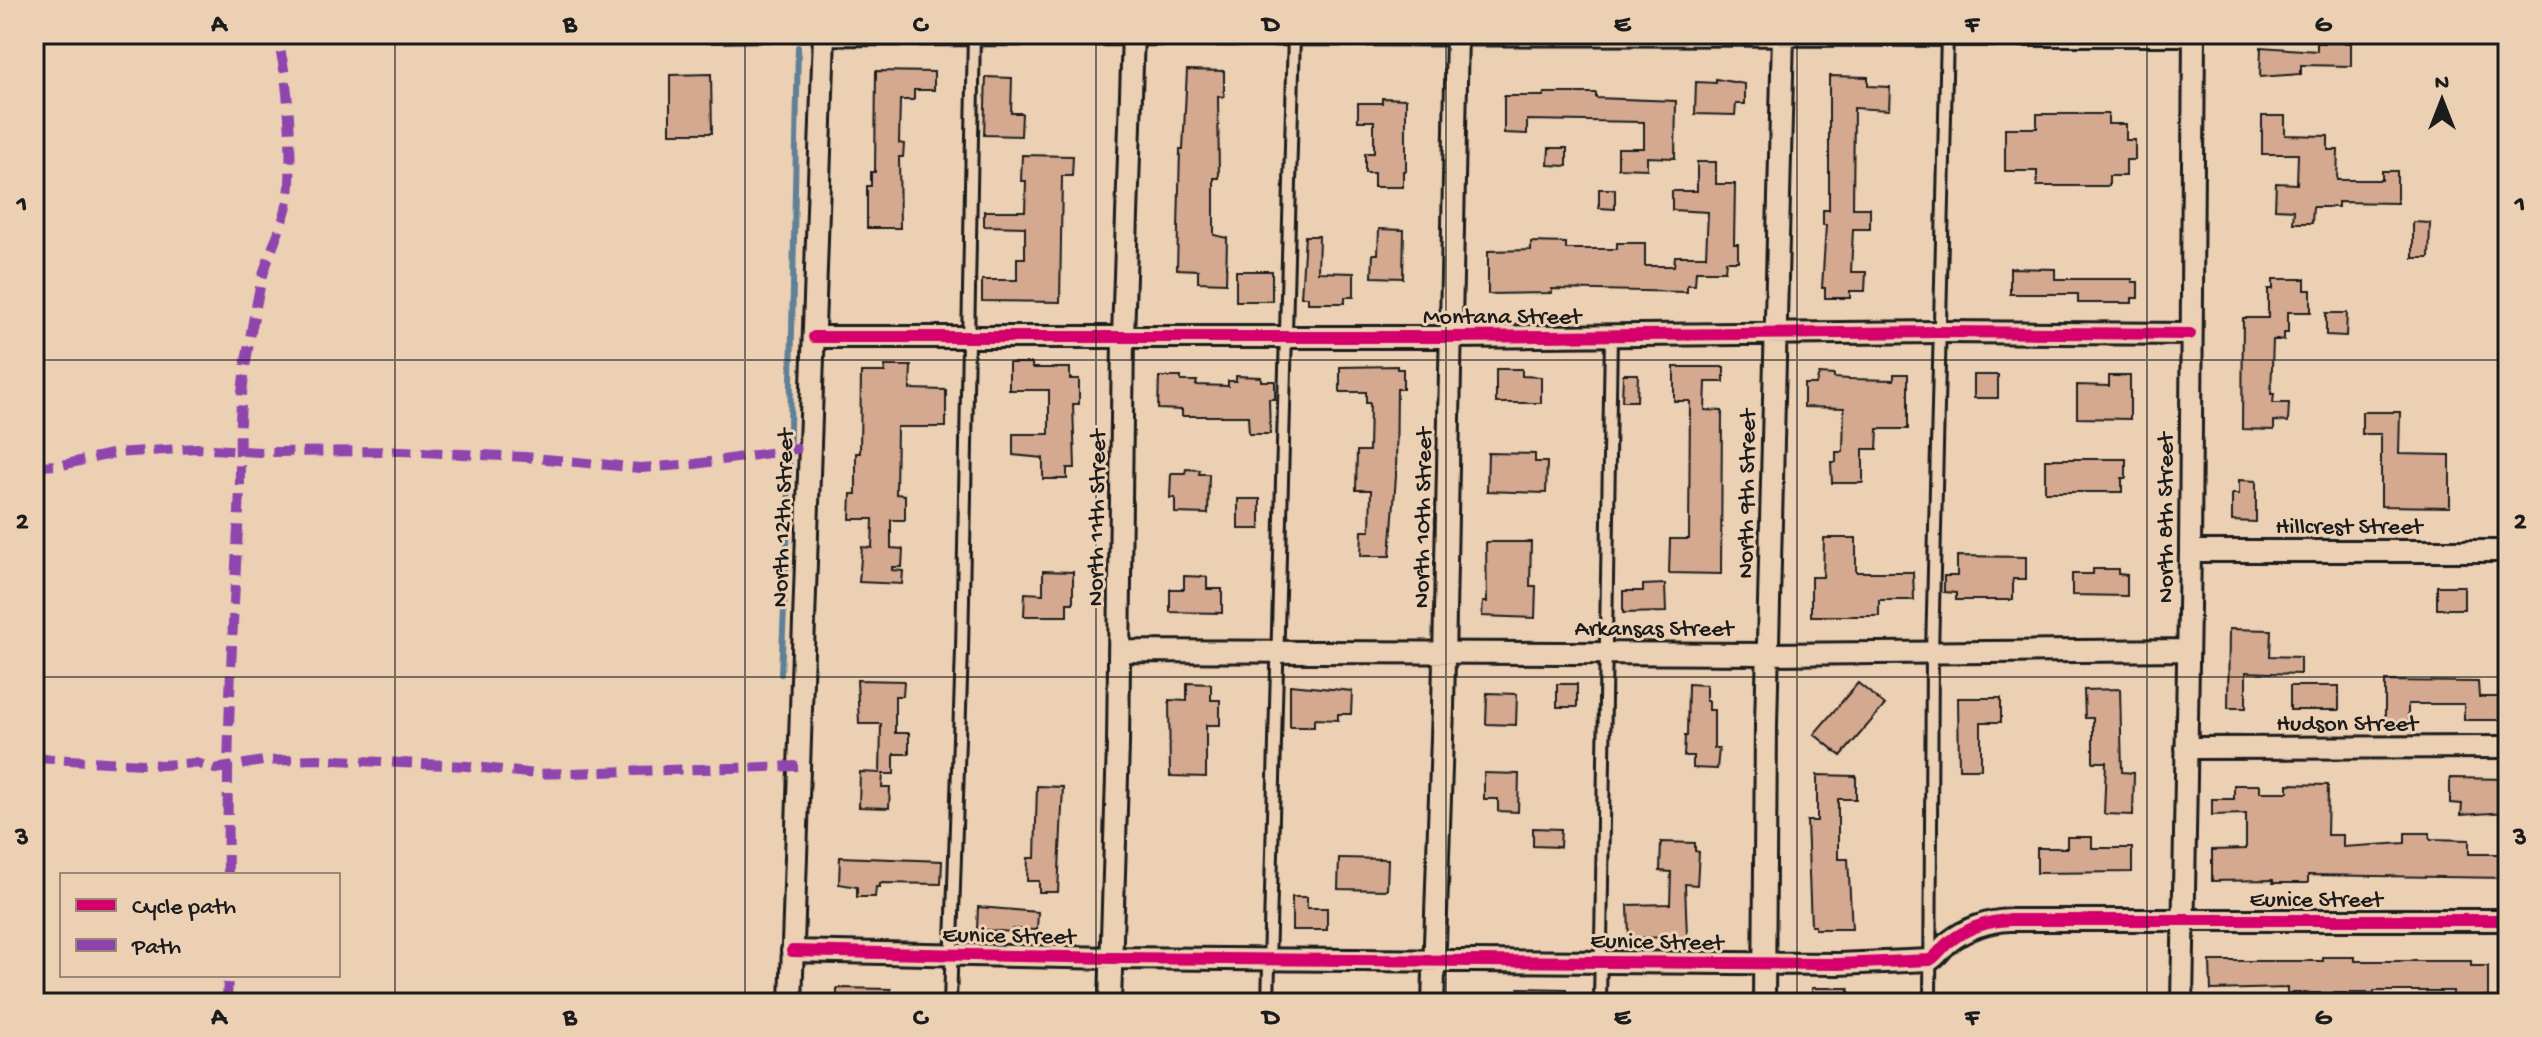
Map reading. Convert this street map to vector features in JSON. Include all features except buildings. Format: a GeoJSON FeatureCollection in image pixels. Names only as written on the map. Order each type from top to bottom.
{"type":"FeatureCollection","features":[{"type":"Feature","properties":{"kind":"street"},"geometry":{"type":"LineString","coordinates":[[824,34],[2194,35]]}},
{"type":"Feature","properties":{"kind":"street","name":"North 12th Street"},"geometry":{"type":"LineString","coordinates":[[791,1003],[824,34]]}},
{"type":"Feature","properties":{"kind":"street","name":"North 11th Street"},"geometry":{"type":"LineString","coordinates":[[1110,1003],[1123,337],[1133,34]]}},
{"type":"Feature","properties":{"kind":"street","name":"North 10th Street"},"geometry":{"type":"LineString","coordinates":[[1433,1003],[1457,34]]}},
{"type":"Feature","properties":{"kind":"street","name":"North 9th Street"},"geometry":{"type":"LineString","coordinates":[[1764,1003],[1768,654],[1783,35]]}},
{"type":"Feature","properties":{"kind":"street","name":"North 8th Street"},"geometry":{"type":"LineString","coordinates":[[2182,1003],[2194,35]]}},
{"type":"Feature","properties":{"kind":"street","name":"Montana Street"},"geometry":{"type":"LineString","coordinates":[[814,337],[1450,337],[1939,332],[2190,334]]}},
{"type":"Feature","properties":{"kind":"street","name":"Hillcrest Street"},"geometry":{"type":"LineString","coordinates":[[2190,551],[2508,551]]}},
{"type":"Feature","properties":{"kind":"street","name":"Arkansas Street"},"geometry":{"type":"LineString","coordinates":[[1119,651],[1768,654],[2188,650]]}},
{"type":"Feature","properties":{"kind":"street","name":"Hudson Street"},"geometry":{"type":"LineString","coordinates":[[2186,748],[2508,747]]}},
{"type":"Feature","properties":{"kind":"street","name":"Eunice Street"},"geometry":{"type":"LineString","coordinates":[[792,951],[1112,958],[1869,963],[1930,960],[1947,943],[1983,923],[1997,920],[2508,920]]}},
{"type":"Feature","properties":{"kind":"lane"},"geometry":{"type":"LineString","coordinates":[[709,36],[824,34]]}},
{"type":"Feature","properties":{"kind":"lane"},"geometry":{"type":"LineString","coordinates":[[950,1003],[962,665],[974,34]]}},
{"type":"Feature","properties":{"kind":"lane"},"geometry":{"type":"LineString","coordinates":[[1268,1003],[1294,34]]}},
{"type":"Feature","properties":{"kind":"lane"},"geometry":{"type":"LineString","coordinates":[[1930,1003],[1932,653],[1947,35]]}},
{"type":"Feature","properties":{"kind":"lane"},"geometry":{"type":"LineString","coordinates":[[1600,1003],[1611,336]]}},
{"type":"Feature","properties":{"kind":"waterway"},"geometry":{"type":"LineString","coordinates":[[781,674],[788,522],[798,47]]}},
{"type":"Feature","properties":{"kind":"marked path"},"geometry":{"type":"LineString","coordinates":[[228,873],[229,739],[240,499],[241,403],[260,287],[290,187],[286,87],[283,63],[273,34]]}},
{"type":"Feature","properties":{"kind":"marked path"},"geometry":{"type":"LineString","coordinates":[[34,466],[62,465],[115,453],[197,448],[259,452],[402,451],[525,457],[640,468],[695,464],[810,447]]}},
{"type":"Feature","properties":{"kind":"marked path"},"geometry":{"type":"LineString","coordinates":[[34,758],[162,765],[196,763],[215,769],[263,761],[317,759],[467,766],[535,774],[798,766]]}},
{"type":"Feature","properties":{"kind":"marked path"},"geometry":{"type":"LineString","coordinates":[[227,1003],[228,977]]}},
{"type":"Feature","properties":{"kind":"cycle path"},"geometry":{"type":"LineString","coordinates":[[814,337],[1450,337],[1939,332],[2190,334]]}},
{"type":"Feature","properties":{"kind":"cycle path"},"geometry":{"type":"LineString","coordinates":[[792,951],[1112,958],[1838,964],[1930,960],[1949,942],[1970,929],[2010,920],[2508,920]]}}]}
